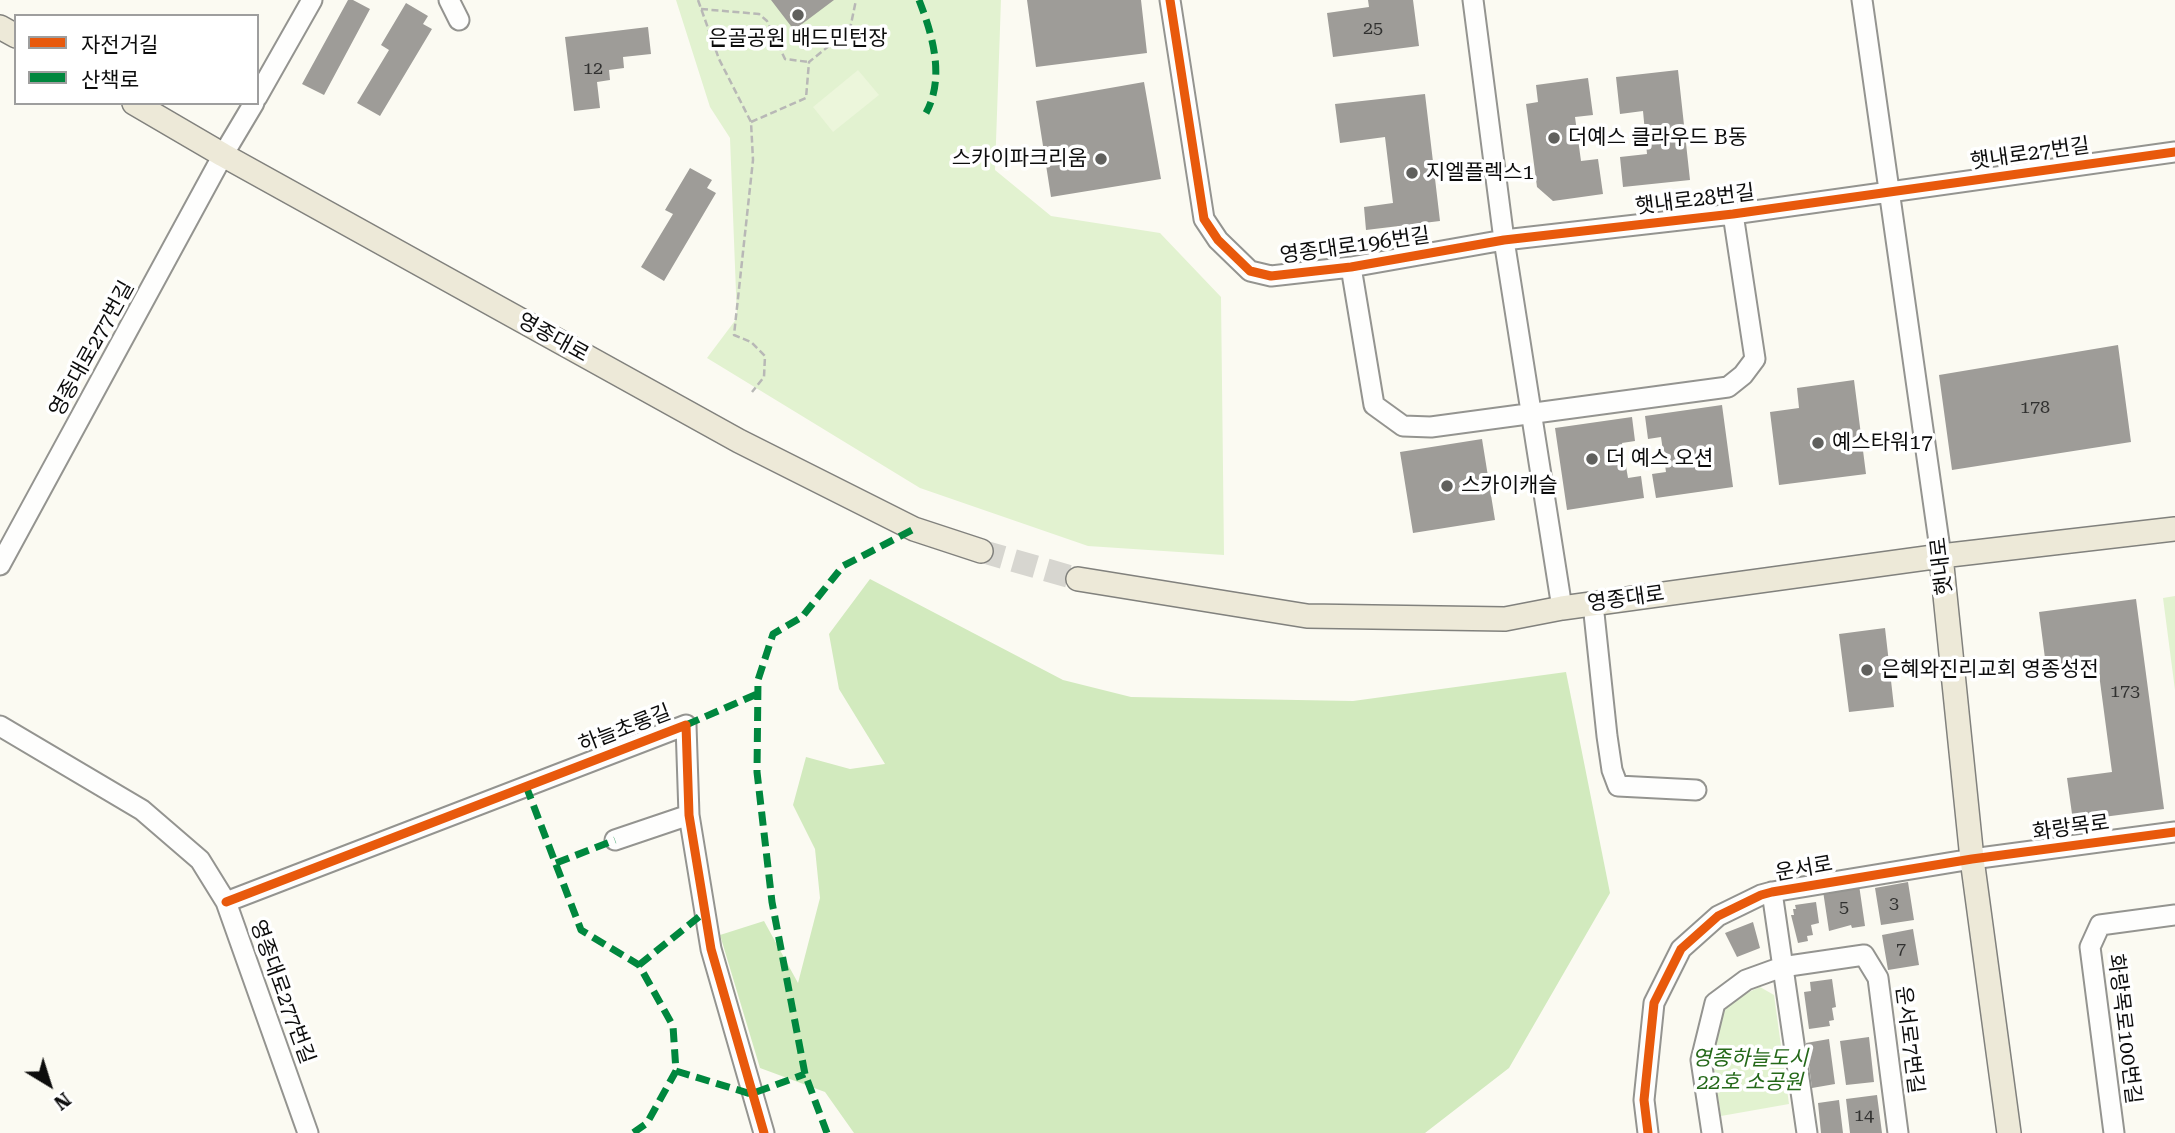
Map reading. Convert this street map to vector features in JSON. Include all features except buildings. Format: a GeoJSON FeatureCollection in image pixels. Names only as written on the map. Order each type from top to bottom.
{"type":"FeatureCollection","features":[{"type":"Feature","properties":{"kind":"main road","name":"영종대로"},"geometry":{"type":"LineString","coordinates":[[137,105],[739,441],[915,529],[981,551]]}},
{"type":"Feature","properties":{"kind":"main road","name":"영종대로"},"geometry":{"type":"LineString","coordinates":[[1078,579],[1307,616],[1505,619],[1562,608],[1941,556],[2175,528]]}},
{"type":"Feature","properties":{"kind":"main road","name":"햇내로"},"geometry":{"type":"LineString","coordinates":[[1941,556],[1972,859],[2009,1133]]}},
{"type":"Feature","properties":{"kind":"street"},"geometry":{"type":"LineString","coordinates":[[259,93],[312,0]]}},
{"type":"Feature","properties":{"kind":"street"},"geometry":{"type":"LineString","coordinates":[[449,0],[459,20]]}},
{"type":"Feature","properties":{"kind":"street","name":"영종대로196번길"},"geometry":{"type":"LineString","coordinates":[[1170,0],[1204,219],[1218,240],[1250,271],[1271,276],[1350,267],[1504,240]]}},
{"type":"Feature","properties":{"kind":"street"},"geometry":{"type":"LineString","coordinates":[[1473,0],[1504,240],[1562,608]]}},
{"type":"Feature","properties":{"kind":"street","name":"햇내로"},"geometry":{"type":"LineString","coordinates":[[1862,0],[1941,556]]}},
{"type":"Feature","properties":{"kind":"street","name":"영종대로277번길"},"geometry":{"type":"LineString","coordinates":[[0,565],[253,105]]}},
{"type":"Feature","properties":{"kind":"street","name":"햇내로27번길"},"geometry":{"type":"LineString","coordinates":[[1890,191],[2175,152]]}},
{"type":"Feature","properties":{"kind":"street","name":"햇내로28번길"},"geometry":{"type":"LineString","coordinates":[[1504,240],[1733,214],[1890,191]]}},
{"type":"Feature","properties":{"kind":"street"},"geometry":{"type":"LineString","coordinates":[[1350,267],[1374,405],[1403,426],[1431,427],[1530,415],[1728,387],[1743,375],[1755,359],[1733,214]]}},
{"type":"Feature","properties":{"kind":"street"},"geometry":{"type":"LineString","coordinates":[[1593,604],[1607,736],[1612,770],[1618,786],[1696,790]]}},
{"type":"Feature","properties":{"kind":"street","name":"하늘초롱길"},"geometry":{"type":"LineString","coordinates":[[226,902],[686,724],[689,815],[711,949],[764,1133]]}},
{"type":"Feature","properties":{"kind":"street","name":"영종대로277번길"},"geometry":{"type":"LineString","coordinates":[[0,726],[142,810],[200,860],[226,902],[308,1133]]}},
{"type":"Feature","properties":{"kind":"street"},"geometry":{"type":"LineString","coordinates":[[615,840],[689,815]]}},
{"type":"Feature","properties":{"kind":"street","name":"화랑목로"},"geometry":{"type":"LineString","coordinates":[[1972,859],[2175,832]]}},
{"type":"Feature","properties":{"kind":"street","name":"운서로"},"geometry":{"type":"LineString","coordinates":[[1648,1133],[1644,1100],[1654,1003],[1681,948],[1718,916],[1772,892],[1972,859]]}},
{"type":"Feature","properties":{"kind":"street"},"geometry":{"type":"LineString","coordinates":[[1772,892],[1807,1133]]}},
{"type":"Feature","properties":{"kind":"street","name":"화랑목로100번길"},"geometry":{"type":"LineString","coordinates":[[2114,1133],[2090,947],[2100,925],[2175,915]]}},
{"type":"Feature","properties":{"kind":"street","name":"운서로7번길"},"geometry":{"type":"LineString","coordinates":[[1712,1133],[1701,1060],[1715,1003],[1746,980],[1782,967],[1864,956],[1878,978],[1898,1133]]}},
{"type":"Feature","properties":{"kind":"path"},"geometry":{"type":"LineString","coordinates":[[698,0],[719,59],[751,122],[753,160],[734,335],[751,342],[765,356],[764,377],[752,392]]}},
{"type":"Feature","properties":{"kind":"path"},"geometry":{"type":"LineString","coordinates":[[701,9],[759,14],[767,21],[786,59],[809,62],[850,29],[856,0]]}},
{"type":"Feature","properties":{"kind":"path"},"geometry":{"type":"LineString","coordinates":[[751,122],[806,99],[809,62]]}},
{"type":"Feature","properties":{"kind":"green space"},"geometry":{"type":"Polygon","coordinates":[[[676,0],[1001,0],[995,170],[1051,216],[1160,233],[1221,297],[1224,555],[1088,546],[920,488],[707,358],[737,318],[730,138],[710,107],[676,0]]]}},
{"type":"Feature","properties":{"kind":"green space"},"geometry":{"type":"Polygon","coordinates":[[[858,70],[879,95],[833,132],[813,107],[858,70]]]}},
{"type":"Feature","properties":{"kind":"green space"},"geometry":{"type":"Polygon","coordinates":[[[870,579],[1063,680],[1131,697],[1353,701],[1566,672],[1610,893],[1509,1068],[1425,1133],[854,1133],[825,1092],[760,1068],[720,935],[764,921],[798,983],[820,898],[815,849],[793,805],[806,757],[850,769],[885,764],[839,689],[829,634],[870,579]]]}},
{"type":"Feature","properties":{"kind":"green space"},"geometry":{"type":"Polygon","coordinates":[[[2175,596],[2175,690],[2163,598],[2175,596]]]}},
{"type":"Feature","properties":{"kind":"green space","name":"영종하늘도시 22호 소공원"},"geometry":{"type":"Polygon","coordinates":[[[1760,987],[1774,995],[1789,1104],[1721,1116],[1713,1061],[1712,1039],[1716,1022],[1739,998],[1760,987]]]}},
{"type":"Feature","properties":{"kind":"tunnel"},"geometry":{"type":"LineString","coordinates":[[981,551],[1078,579]]}},
{"type":"Feature","properties":{"kind":"marked path"},"geometry":{"type":"LineString","coordinates":[[919,0],[929,28],[936,71],[932,100],[926,113]]}},
{"type":"Feature","properties":{"kind":"marked path"},"geometry":{"type":"LineString","coordinates":[[827,1133],[805,1074],[772,902],[757,772],[758,680],[773,634],[802,617],[843,566],[914,529]]}},
{"type":"Feature","properties":{"kind":"marked path"},"geometry":{"type":"LineString","coordinates":[[686,725],[757,694]]}},
{"type":"Feature","properties":{"kind":"marked path"},"geometry":{"type":"LineString","coordinates":[[526,786],[581,930],[639,965],[673,1026],[676,1071],[647,1123],[633,1133]]}},
{"type":"Feature","properties":{"kind":"marked path"},"geometry":{"type":"LineString","coordinates":[[556,863],[615,840]]}},
{"type":"Feature","properties":{"kind":"marked path"},"geometry":{"type":"LineString","coordinates":[[639,965],[705,912]]}},
{"type":"Feature","properties":{"kind":"marked path"},"geometry":{"type":"LineString","coordinates":[[676,1071],[751,1094],[805,1074]]}},
{"type":"Feature","properties":{"kind":"cycle path"},"geometry":{"type":"LineString","coordinates":[[1170,0],[1204,219],[1218,240],[1250,271],[1271,276],[1351,267],[1504,240],[1733,214],[2175,152]]}},
{"type":"Feature","properties":{"kind":"cycle path"},"geometry":{"type":"LineString","coordinates":[[226,902],[686,725],[689,815],[711,949],[764,1133]]}},
{"type":"Feature","properties":{"kind":"cycle path"},"geometry":{"type":"LineString","coordinates":[[1648,1133],[1644,1100],[1654,1003],[1681,949],[1718,916],[1772,892],[1972,859],[2175,832]]}},
{"type":"Feature","properties":{"kind":"place","name":"은골공원 배드민턴장"},"geometry":{"type":"Point","coordinates":[798,15]}},
{"type":"Feature","properties":{"kind":"place","name":"더예스 클라우드 B동"},"geometry":{"type":"Point","coordinates":[1554,138]}},
{"type":"Feature","properties":{"kind":"place","name":"스카이파크리움"},"geometry":{"type":"Point","coordinates":[1101,159]}},
{"type":"Feature","properties":{"kind":"place","name":"지엘플렉스1"},"geometry":{"type":"Point","coordinates":[1412,173]}},
{"type":"Feature","properties":{"kind":"place","name":"예스타워17"},"geometry":{"type":"Point","coordinates":[1818,443]}},
{"type":"Feature","properties":{"kind":"place","name":"더 예스 오션"},"geometry":{"type":"Point","coordinates":[1592,459]}},
{"type":"Feature","properties":{"kind":"place","name":"스카이캐슬"},"geometry":{"type":"Point","coordinates":[1447,486]}},
{"type":"Feature","properties":{"kind":"place","name":"은혜와진리교회 영종성전"},"geometry":{"type":"Point","coordinates":[1867,670]}}]}
